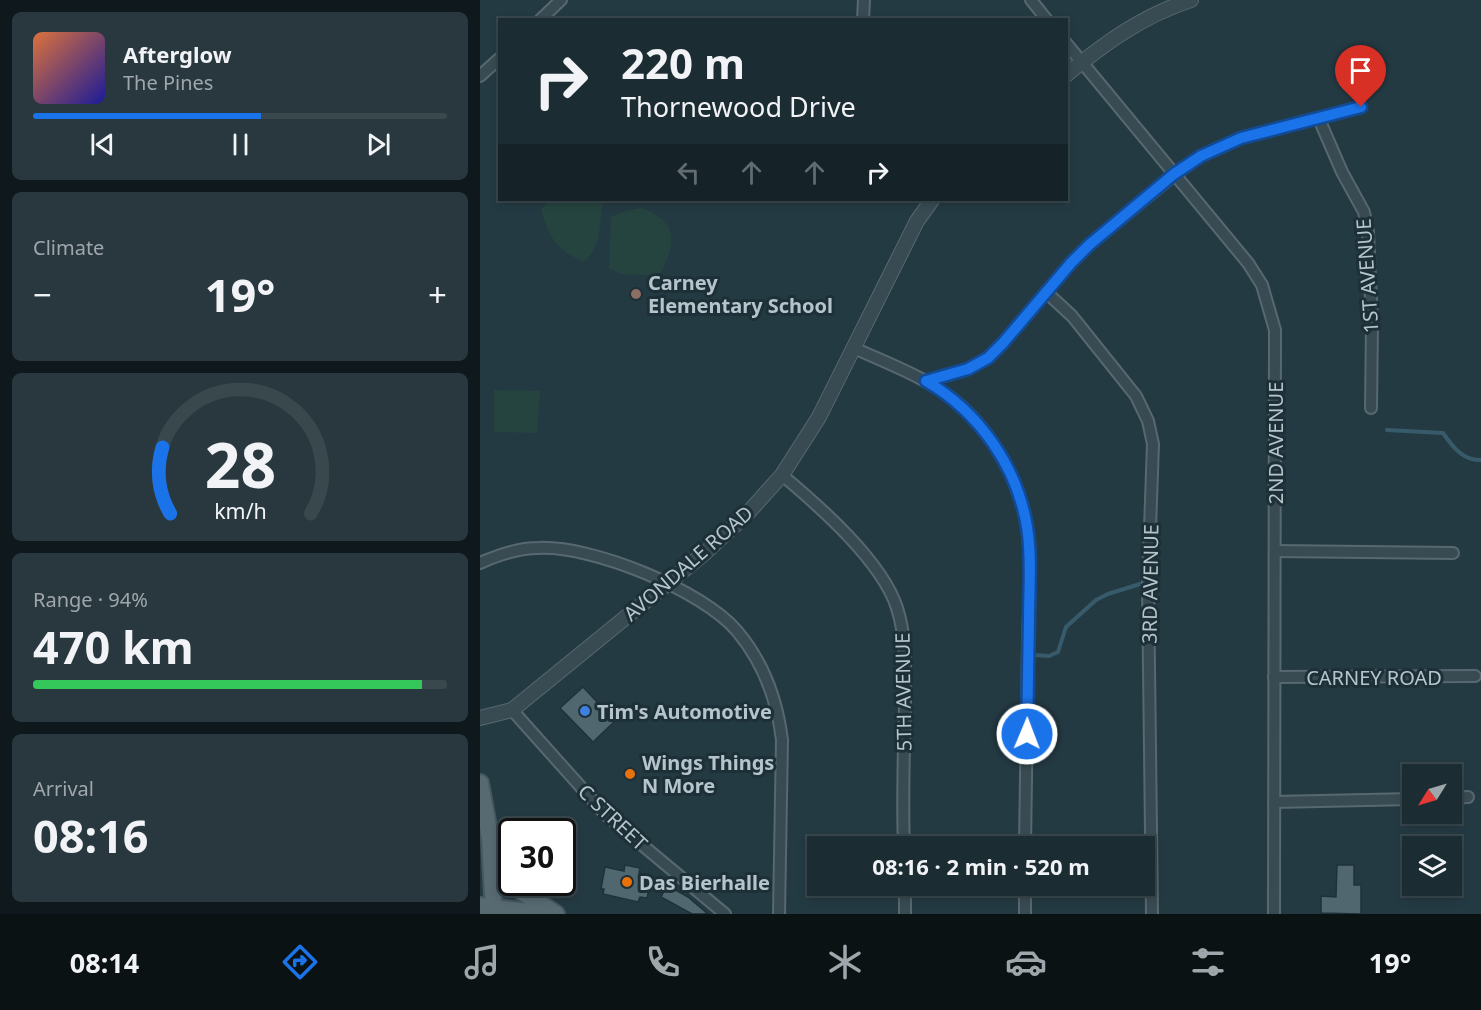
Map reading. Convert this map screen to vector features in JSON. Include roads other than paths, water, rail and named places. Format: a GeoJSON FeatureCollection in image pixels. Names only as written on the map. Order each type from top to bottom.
{"type":"FeatureCollection","features":[{"type":"Feature","properties":{"kind":"main road"},"geometry":{"type":"LineString","coordinates":[[480,783],[490,838],[489,909],[544,914]]}},
{"type":"Feature","properties":{"kind":"main road"},"geometry":{"type":"LineString","coordinates":[[490,838],[498,854]]}},
{"type":"Feature","properties":{"kind":"main road"},"geometry":{"type":"LineString","coordinates":[[529,896],[556,914]]}},
{"type":"Feature","properties":{"kind":"street"},"geometry":{"type":"LineString","coordinates":[[542,18],[561,0]]}},
{"type":"Feature","properties":{"kind":"street"},"geometry":{"type":"LineString","coordinates":[[863,18],[864,0]]}},
{"type":"Feature","properties":{"kind":"street"},"geometry":{"type":"LineString","coordinates":[[1031,0],[1045,18]]}},
{"type":"Feature","properties":{"kind":"street"},"geometry":{"type":"LineString","coordinates":[[1068,73],[1127,28],[1145,18],[1191,0]]}},
{"type":"Feature","properties":{"kind":"street","name":"2ND AVENUE"},"geometry":{"type":"LineString","coordinates":[[1068,45],[1248,263],[1262,285],[1275,330],[1274,914]]}},
{"type":"Feature","properties":{"kind":"street"},"geometry":{"type":"LineString","coordinates":[[480,76],[498,60]]}},
{"type":"Feature","properties":{"kind":"street"},"geometry":{"type":"LineString","coordinates":[[926,381],[968,369],[988,358],[1089,245],[1174,174],[1201,156],[1241,138],[1361,107]]}},
{"type":"Feature","properties":{"kind":"street","name":"1ST AVENUE"},"geometry":{"type":"LineString","coordinates":[[1319,119],[1342,172],[1364,212],[1368,232],[1372,324],[1371,408]]}},
{"type":"Feature","properties":{"kind":"street","name":"AVONDALE ROAD"},"geometry":{"type":"LineString","coordinates":[[480,718],[512,710],[726,534],[782,475],[819,417],[917,221],[931,201]]}},
{"type":"Feature","properties":{"kind":"street","name":"3RD AVENUE"},"geometry":{"type":"LineString","coordinates":[[1046,292],[1072,316],[1136,396],[1148,421],[1153,444],[1148,585],[1152,914]]}},
{"type":"Feature","properties":{"kind":"street"},"geometry":{"type":"LineString","coordinates":[[854,348],[926,381],[963,407],[988,437],[1012,477],[1028,529],[1025,836]]}},
{"type":"Feature","properties":{"kind":"street","name":"5TH AVENUE"},"geometry":{"type":"LineString","coordinates":[[782,475],[841,528],[876,570],[897,608],[905,646],[904,836]]}},
{"type":"Feature","properties":{"kind":"street"},"geometry":{"type":"LineString","coordinates":[[480,563],[509,553],[536,548],[578,550],[667,584],[701,601],[729,622],[758,660],[773,695],[782,740],[779,914]]}},
{"type":"Feature","properties":{"kind":"street"},"geometry":{"type":"LineString","coordinates":[[1275,551],[1452,553]]}},
{"type":"Feature","properties":{"kind":"street","name":"CARNEY ROAD"},"geometry":{"type":"LineString","coordinates":[[1274,677],[1474,676]]}},
{"type":"Feature","properties":{"kind":"street","name":"C STREET"},"geometry":{"type":"LineString","coordinates":[[512,710],[592,802],[725,914]]}},
{"type":"Feature","properties":{"kind":"street"},"geometry":{"type":"LineString","coordinates":[[1462,797],[1467,797]]}},
{"type":"Feature","properties":{"kind":"street"},"geometry":{"type":"LineString","coordinates":[[1274,802],[1402,799]]}},
{"type":"Feature","properties":{"kind":"street"},"geometry":{"type":"LineString","coordinates":[[905,896],[905,914]]}},
{"type":"Feature","properties":{"kind":"street"},"geometry":{"type":"LineString","coordinates":[[1025,896],[1025,914]]}},
{"type":"Feature","properties":{"kind":"waterway"},"geometry":{"type":"LineString","coordinates":[[1387,430],[1443,433],[1454,448],[1463,455],[1481,460]]}},
{"type":"Feature","properties":{"kind":"waterway"},"geometry":{"type":"LineString","coordinates":[[1035,655],[1049,656],[1058,652],[1066,627],[1096,600],[1140,584]]}},
{"type":"Feature","properties":{"kind":"place","name":"Carney Elementary School"},"geometry":{"type":"Point","coordinates":[636,294]}},
{"type":"Feature","properties":{"kind":"place","name":"Tim's Automotive"},"geometry":{"type":"Point","coordinates":[585,711]}},
{"type":"Feature","properties":{"kind":"place","name":"Wings Things N More"},"geometry":{"type":"Point","coordinates":[630,774]}},
{"type":"Feature","properties":{"kind":"place","name":"Das Bierhalle"},"geometry":{"type":"Point","coordinates":[627,882]}}]}
